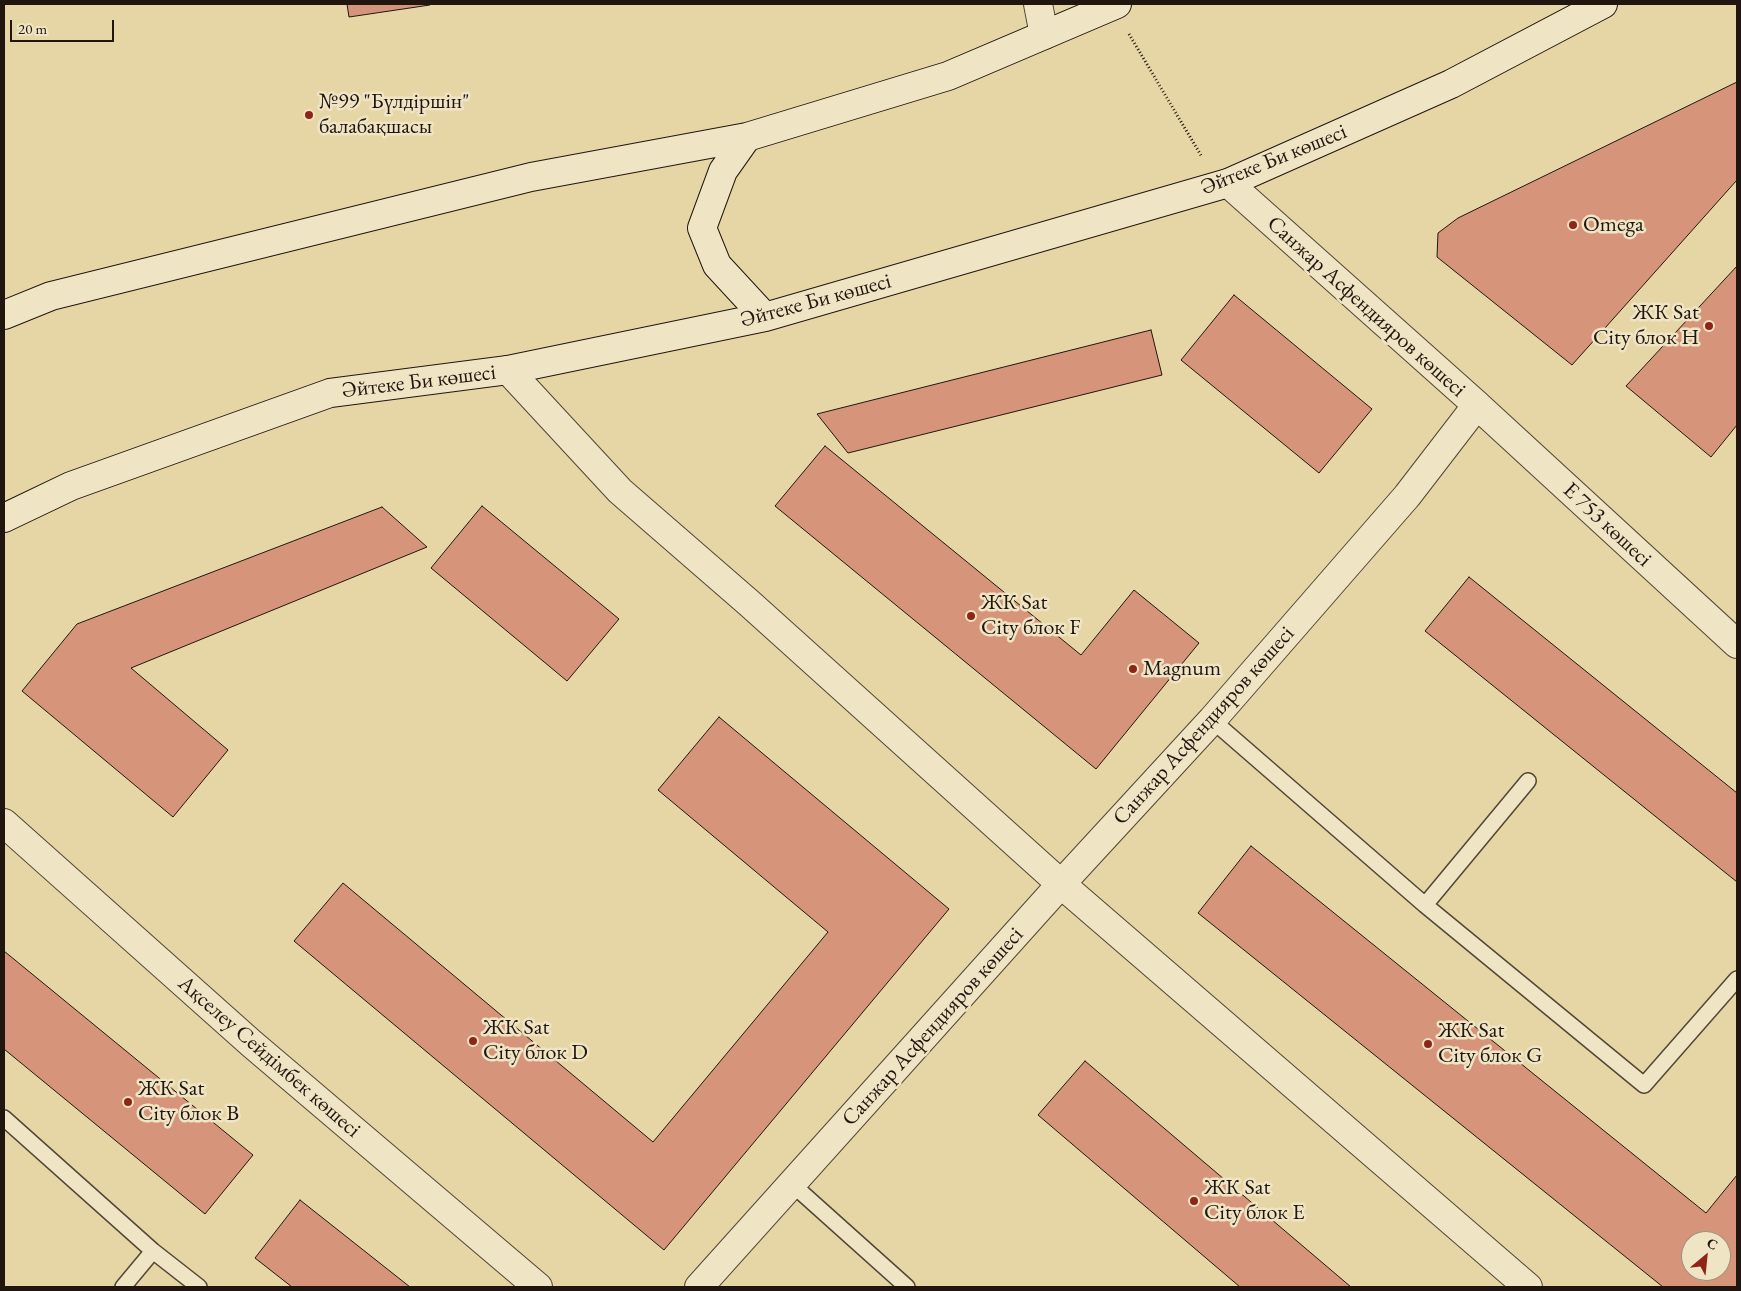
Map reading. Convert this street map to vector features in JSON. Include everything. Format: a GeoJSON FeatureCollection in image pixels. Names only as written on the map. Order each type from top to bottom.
{"type":"FeatureCollection","features":[{"type":"Feature","properties":{"kind":"street"},"geometry":{"type":"LineString","coordinates":[[1038,4],[1044,35]]}},
{"type":"Feature","properties":{"kind":"street","name":"Әйтеке Би көшесі"},"geometry":{"type":"LineString","coordinates":[[4,518],[71,486],[330,393],[508,370],[765,317],[1224,184],[1450,84],[1603,4]]}},
{"type":"Feature","properties":{"kind":"street"},"geometry":{"type":"LineString","coordinates":[[4,315],[51,296],[531,177],[747,137],[948,76],[1115,5]]}},
{"type":"Feature","properties":{"kind":"street"},"geometry":{"type":"LineString","coordinates":[[747,137],[723,171],[702,228],[717,265],[765,317]]}},
{"type":"Feature","properties":{"kind":"street","name":"Санжар Асфендияров көшесі"},"geometry":{"type":"LineString","coordinates":[[698,1287],[1061,884],[1212,720],[1407,496],[1477,405],[1224,184]]}},
{"type":"Feature","properties":{"kind":"street"},"geometry":{"type":"LineString","coordinates":[[508,370],[620,491],[749,603],[1061,884],[1528,1287]]}},
{"type":"Feature","properties":{"kind":"street","name":"Е 753 көшесі"},"geometry":{"type":"LineString","coordinates":[[1477,405],[1737,644]]}},
{"type":"Feature","properties":{"kind":"street","name":"Ақселеу Сейдімбек көшесі"},"geometry":{"type":"LineString","coordinates":[[4,822],[252,1044],[538,1287]]}},
{"type":"Feature","properties":{"kind":"lane"},"geometry":{"type":"LineString","coordinates":[[1212,720],[1425,905],[1644,1085],[1737,979]]}},
{"type":"Feature","properties":{"kind":"lane"},"geometry":{"type":"LineString","coordinates":[[1425,905],[1528,781]]}},
{"type":"Feature","properties":{"kind":"lane"},"geometry":{"type":"LineString","coordinates":[[4,1118],[154,1251],[199,1287]]}},
{"type":"Feature","properties":{"kind":"lane"},"geometry":{"type":"LineString","coordinates":[[792,1184],[907,1287]]}},
{"type":"Feature","properties":{"kind":"lane"},"geometry":{"type":"LineString","coordinates":[[123,1287],[154,1251]]}},
{"type":"Feature","properties":{"kind":"path"},"geometry":{"type":"LineString","coordinates":[[1115,5],[1224,184]]}},
{"type":"Feature","properties":{"kind":"building"},"geometry":{"type":"Polygon","coordinates":[[[347,4],[429,4],[430,5],[349,17],[347,4]]]}},
{"type":"Feature","properties":{"kind":"building","name":"Omega"},"geometry":{"type":"Polygon","coordinates":[[[1737,82],[1737,180],[1572,365],[1437,257],[1438,233],[1458,218],[1737,82]]]}},
{"type":"Feature","properties":{"kind":"building","name":"ЖК Sat City блок H"},"geometry":{"type":"Polygon","coordinates":[[[1737,266],[1737,425],[1711,457],[1626,386],[1737,266]]]}},
{"type":"Feature","properties":{"kind":"building"},"geometry":{"type":"Polygon","coordinates":[[[1234,295],[1372,409],[1319,473],[1181,360],[1234,295]]]}},
{"type":"Feature","properties":{"kind":"building"},"geometry":{"type":"Polygon","coordinates":[[[1151,330],[1162,375],[848,453],[817,414],[1151,330]]]}},
{"type":"Feature","properties":{"kind":"building","name":"ЖК Sat City блок F"},"geometry":{"type":"Polygon","coordinates":[[[825,446],[1081,655],[1134,590],[1199,643],[1096,769],[775,506],[825,446]]]}},
{"type":"Feature","properties":{"kind":"building"},"geometry":{"type":"Polygon","coordinates":[[[482,506],[619,619],[567,681],[431,568],[482,506]]]}},
{"type":"Feature","properties":{"kind":"building"},"geometry":{"type":"Polygon","coordinates":[[[382,507],[427,547],[131,668],[228,750],[173,817],[22,691],[77,624],[382,507]]]}},
{"type":"Feature","properties":{"kind":"building"},"geometry":{"type":"Polygon","coordinates":[[[1469,577],[1737,793],[1737,882],[1425,631],[1469,577]]]}},
{"type":"Feature","properties":{"kind":"building","name":"ЖК Sat City блок D"},"geometry":{"type":"Polygon","coordinates":[[[719,717],[949,909],[664,1250],[294,941],[343,883],[653,1142],[828,932],[658,790],[719,717]]]}},
{"type":"Feature","properties":{"kind":"building","name":"ЖК Sat City блок G"},"geometry":{"type":"Polygon","coordinates":[[[1251,846],[1706,1213],[1737,1175],[1737,1287],[1663,1287],[1198,913],[1251,846]]]}},
{"type":"Feature","properties":{"kind":"building","name":"ЖК Sat City блок B"},"geometry":{"type":"Polygon","coordinates":[[[4,951],[253,1155],[205,1214],[4,1049],[4,951]]]}},
{"type":"Feature","properties":{"kind":"building","name":"ЖК Sat City блок E"},"geometry":{"type":"Polygon","coordinates":[[[1085,1061],[1351,1287],[1240,1287],[1038,1115],[1085,1061]]]}},
{"type":"Feature","properties":{"kind":"building"},"geometry":{"type":"Polygon","coordinates":[[[300,1200],[410,1287],[292,1287],[255,1258],[300,1200]]]}},
{"type":"Feature","properties":{"kind":"place","name":"№99 \"Бүлдіршін\" балабақшасы"},"geometry":{"type":"Point","coordinates":[309,115]}},
{"type":"Feature","properties":{"kind":"place","name":"Omega"},"geometry":{"type":"Point","coordinates":[1573,225]}},
{"type":"Feature","properties":{"kind":"place","name":"ЖК Sat City блок H"},"geometry":{"type":"Point","coordinates":[1709,326]}},
{"type":"Feature","properties":{"kind":"place","name":"ЖК Sat City блок F"},"geometry":{"type":"Point","coordinates":[971,616]}},
{"type":"Feature","properties":{"kind":"place","name":"Magnum"},"geometry":{"type":"Point","coordinates":[1133,669]}},
{"type":"Feature","properties":{"kind":"place","name":"ЖК Sat City блок D"},"geometry":{"type":"Point","coordinates":[473,1041]}},
{"type":"Feature","properties":{"kind":"place","name":"ЖК Sat City блок G"},"geometry":{"type":"Point","coordinates":[1428,1044]}},
{"type":"Feature","properties":{"kind":"place","name":"ЖК Sat City блок B"},"geometry":{"type":"Point","coordinates":[128,1102]}},
{"type":"Feature","properties":{"kind":"place","name":"ЖК Sat City блок E"},"geometry":{"type":"Point","coordinates":[1194,1201]}}]}
